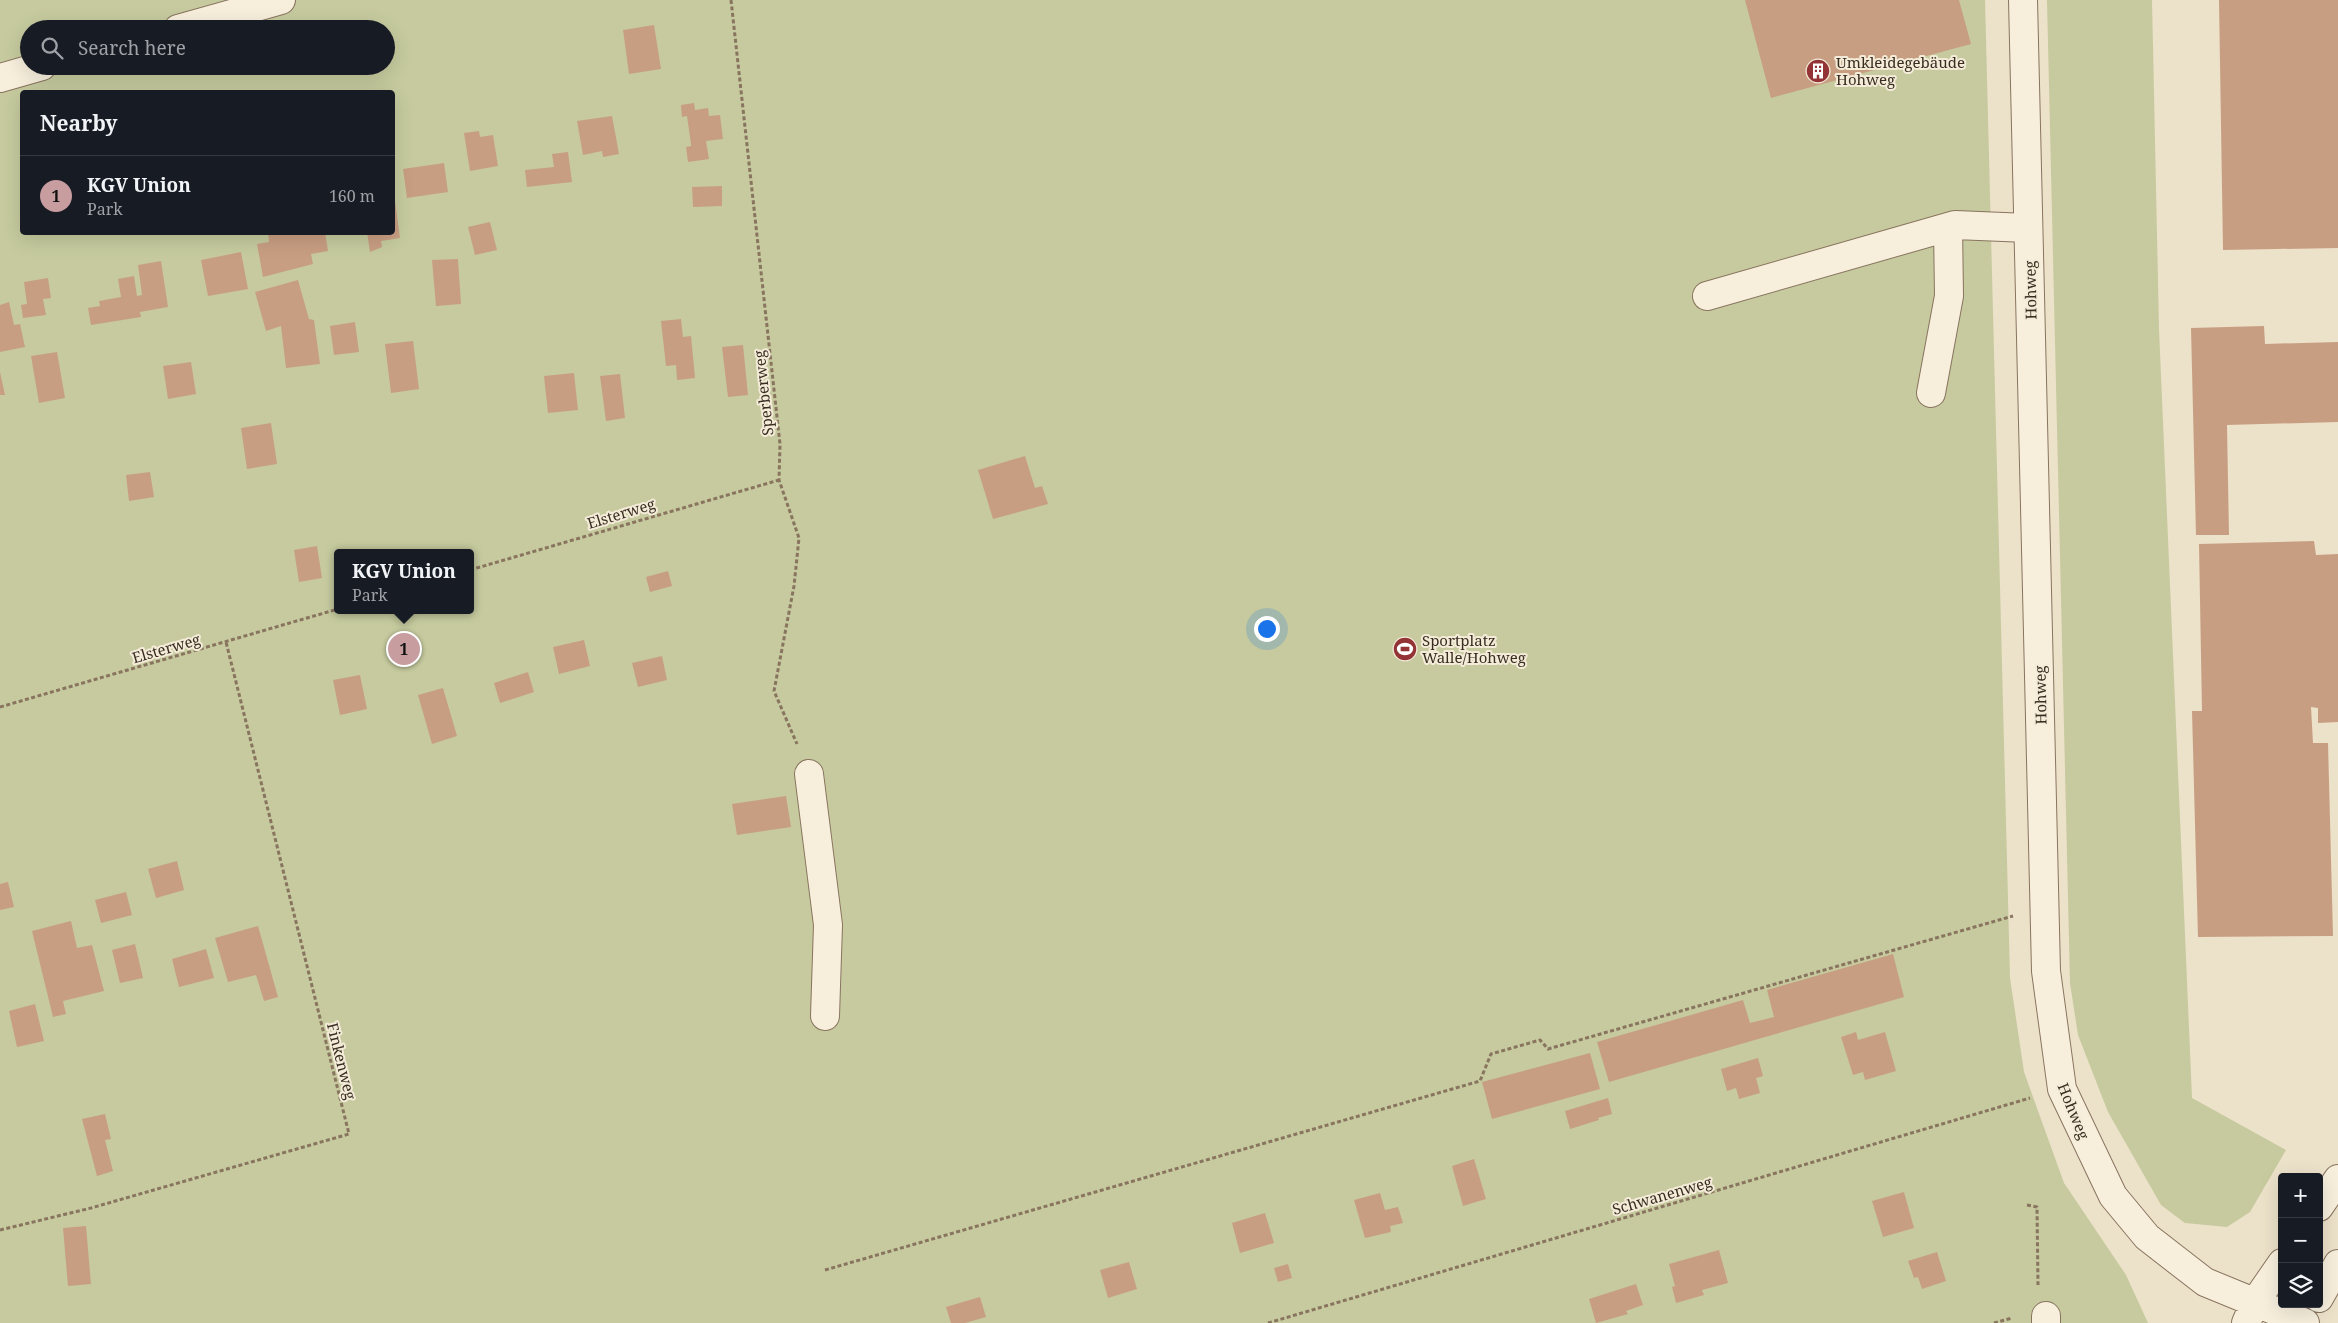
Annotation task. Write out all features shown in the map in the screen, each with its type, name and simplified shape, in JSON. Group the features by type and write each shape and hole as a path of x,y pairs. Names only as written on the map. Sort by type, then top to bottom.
{"street":[{"path":"210,20 281,0"},
{"name":"Hohweg","path":"2022,0 2046,971 2062,1089 2113,1196 2147,1237 2205,1282 2251,1313 2305,1323"},
{"path":"0,78 20,72"},
{"path":"1707,296 1955,225 2028,228"},
{"path":"1931,393 1948,296 1948,227"},
{"path":"810,774 828,925 825,1016"},
{"path":"2323,1201 2338,1179"},
{"path":"2323,1291 2338,1264"},
{"path":"2251,1313 2278,1269"},
{"path":"2305,1323 2314,1308"}],"path":[{"name":"Sperberweg","path":"731,0 780,444 779,480 799,538 794,586 774,691 810,774"},
{"name":"Elsterweg","path":"474,569 779,480"},
{"name":"Elsterweg","path":"0,707 334,610"},
{"name":"Finkenweg","path":"0,1230 91,1208 349,1134 226,642"},
{"path":"825,1270 1480,1081 1492,1054 1540,1040 1548,1049 1837,965 2045,908"},
{"name":"Schwanenweg","path":"1268,1323 2062,1089"},
{"path":"2027,1205 2037,1207 2038,1296 2046,1320"}],"green space":[{"name":"Sportplatz Walle/Hohweg","path":"0,0 1985,0 2010,978 2024,1072 2064,1183 2126,1275 2148,1323 0,1323"},
{"path":"2047,0 2152,0 2159,329 2192,1098 2286,1150 2250,1212 2227,1227 2185,1223 2161,1205 2108,1112 2078,1035 2070,983"}],"building":[{"name":"Umkleidegebäude Hohweg","path":"1745,0 1959,0 1971,44 1771,98"},
{"path":"2219,0 2338,0 2338,248 2223,250"},
{"path":"654,25 661,69 629,74 623,30"},
{"path":"694,103 695,110 708,108 709,116 720,115 723,139 706,141 709,159 688,162 686,147 691,146 691,144 687,116 682,117 681,105"},
{"path":"612,116 619,154 603,157 602,151 583,155 577,121"},
{"path":"479,131 480,137 493,135 498,166 470,171 464,133"},
{"path":"568,152 572,182 527,187 525,170 554,167 552,154"},
{"path":"444,163 448,192 407,198 403,169"},
{"path":"722,186 722,206 693,207 692,187"},
{"path":"395,201 400,238 381,241 382,247 370,252 367,235 395,235"},
{"path":"490,222 497,250 475,255 468,227"},
{"path":"268,235 325,235 328,251 311,254 313,264 263,277 257,244 269,242"},
{"path":"241,252 248,289 208,296 201,260"},
{"path":"458,259 461,304 436,306 432,260"},
{"path":"161,261 168,307 140,312 141,317 91,325 88,308 100,306 99,301 121,297 118,279 134,276 137,296 142,295 138,265"},
{"path":"48,278 51,298 43,299 46,315 23,318 21,305 27,304 24,282"},
{"path":"298,280 309,319 314,320 320,364 286,368 281,326 266,331 255,292"},
{"path":"9,302 14,325 20,324 25,347 0,352 0,305"},
{"path":"681,319 683,337 691,336 695,378 677,380 676,365 666,366 661,321"},
{"path":"355,322 359,352 334,355 330,326"},
{"path":"2264,326 2265,344 2338,342 2338,422 2227,425 2229,535 2196,535 2191,328"},
{"path":"413,341 419,389 391,393 385,344"},
{"path":"743,345 748,395 728,397 722,347"},
{"path":"57,352 65,398 39,403 31,356"},
{"path":"191,362 196,394 168,399 163,366"},
{"path":"0,372 5,395 0,395"},
{"path":"574,373 578,410 548,413 544,376"},
{"path":"620,374 625,418 606,421 600,376"},
{"path":"271,423 277,464 247,469 241,428"},
{"path":"1025,456 1035,488 1042,486 1048,504 993,519 978,470"},
{"path":"150,472 154,497 129,501 126,475"},
{"path":"2314,541 2316,555 2338,554 2338,722 2318,723 2318,708 2311,707 2313,743 2328,743 2333,936 2198,937 2192,711 2202,711 2199,544"},
{"path":"317,546 322,578 299,582 294,550"},
{"path":"668,571 672,586 650,592 646,577"},
{"path":"584,640 590,666 559,674 553,647"},
{"path":"662,656 667,680 638,687 632,663"},
{"path":"528,672 534,692 500,703 494,683"},
{"path":"360,675 367,709 340,715 333,680"},
{"path":"443,688 457,736 432,744 418,695"},
{"path":"786,796 791,827 737,835 732,804"},
{"path":"177,861 184,890 156,898 148,869"},
{"path":"8,882 14,907 0,910 0,884"},
{"path":"126,892 132,915 101,923 95,900"},
{"path":"71,921 77,948 92,945 104,991 63,1001 66,1014 53,1017 32,931"},
{"path":"258,926 278,997 264,1001 256,975 228,982 215,938"},
{"path":"135,944 143,978 120,983 112,950"},
{"path":"206,949 214,978 179,987 172,959"},
{"path":"1893,954 1904,997 1609,1082 1597,1042 1743,1000 1750,1023 1774,1017 1767,990"},
{"path":"35,1004 44,1041 17,1047 9,1011"},
{"path":"1856,1032 1858,1040 1885,1032 1896,1071 1865,1080 1863,1072 1853,1075 1841,1037"},
{"path":"1590,1053 1600,1089 1492,1119 1482,1082"},
{"path":"1758,1058 1763,1076 1756,1078 1760,1093 1739,1099 1736,1088 1727,1091 1721,1069"},
{"path":"1608,1098 1612,1114 1570,1129 1565,1111"},
{"path":"105,1114 111,1139 105,1140 113,1171 97,1176 82,1119"},
{"path":"1474,1159 1486,1199 1463,1206 1452,1166"},
{"path":"1904,1192 1914,1228 1883,1237 1872,1201"},
{"path":"1380,1193 1385,1210 1398,1207 1403,1223 1390,1226 1391,1232 1365,1238 1354,1200"},
{"path":"1265,1213 1274,1243 1240,1253 1232,1223"},
{"path":"86,1226 91,1284 68,1286 63,1228"},
{"path":"1719,1250 1728,1283 1702,1290 1704,1295 1676,1303 1672,1287 1675,1286 1669,1264"},
{"path":"1937,1252 1946,1281 1922,1289 1918,1277 1914,1278 1908,1261"},
{"path":"1129,1262 1137,1289 1108,1298 1100,1270"},
{"path":"1288,1264 1292,1278 1278,1282 1274,1268"},
{"path":"1636,1284 1643,1305 1626,1311 1628,1314 1596,1323 1589,1299"},
{"path":"980,1297 986,1317 965,1323 951,1323 946,1307"}],"place":[{"name":"Umkleidegebäude Hohweg","path":"1818,71"},
{"name":"KGV Union","path":"404,649"},
{"name":"Sportplatz Walle/Hohweg","path":"1405,649"}]}
